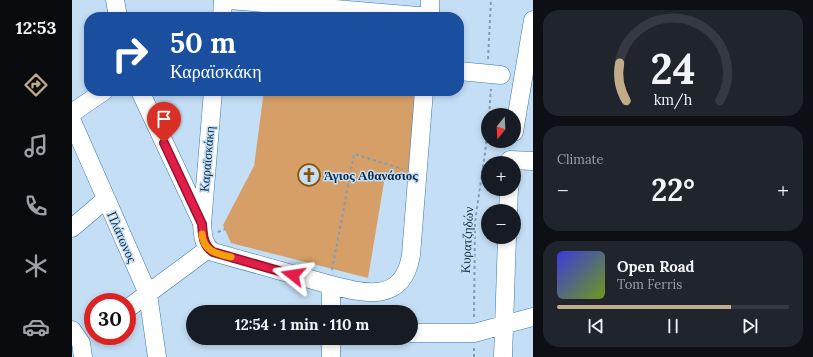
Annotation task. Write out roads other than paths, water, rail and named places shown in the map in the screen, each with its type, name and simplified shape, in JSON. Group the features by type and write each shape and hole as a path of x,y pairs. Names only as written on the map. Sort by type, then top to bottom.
{"street":[{"path":"114,0 117,12"},
{"path":"222,12 223,0"},
{"path":"228,0 371,12"},
{"path":"430,0 430,12"},
{"path":"520,108 528,73 533,20"},
{"path":"464,71 501,75"},
{"path":"72,112 96,96"},
{"path":"142,96 202,224"},
{"name":"Καραϊσκάκη","path":"208,249 203,239 202,224 213,96"},
{"path":"136,303 208,249 213,252 331,277 350,290 380,292 390,289 404,277 409,268 424,96"},
{"name":"Πλάτωνος","path":"72,121 148,294 157,357"},
{"path":"521,161 533,161"},
{"path":"180,179 205,184"},
{"path":"72,228 106,199"},
{"path":"503,357 507,244"},
{"path":"331,277 331,305"},
{"path":"418,333 474,333 533,317"},
{"path":"331,345 331,357"}],"place":[{"name":"Άγιος Αθανάσιος","path":"309,175"}]}
